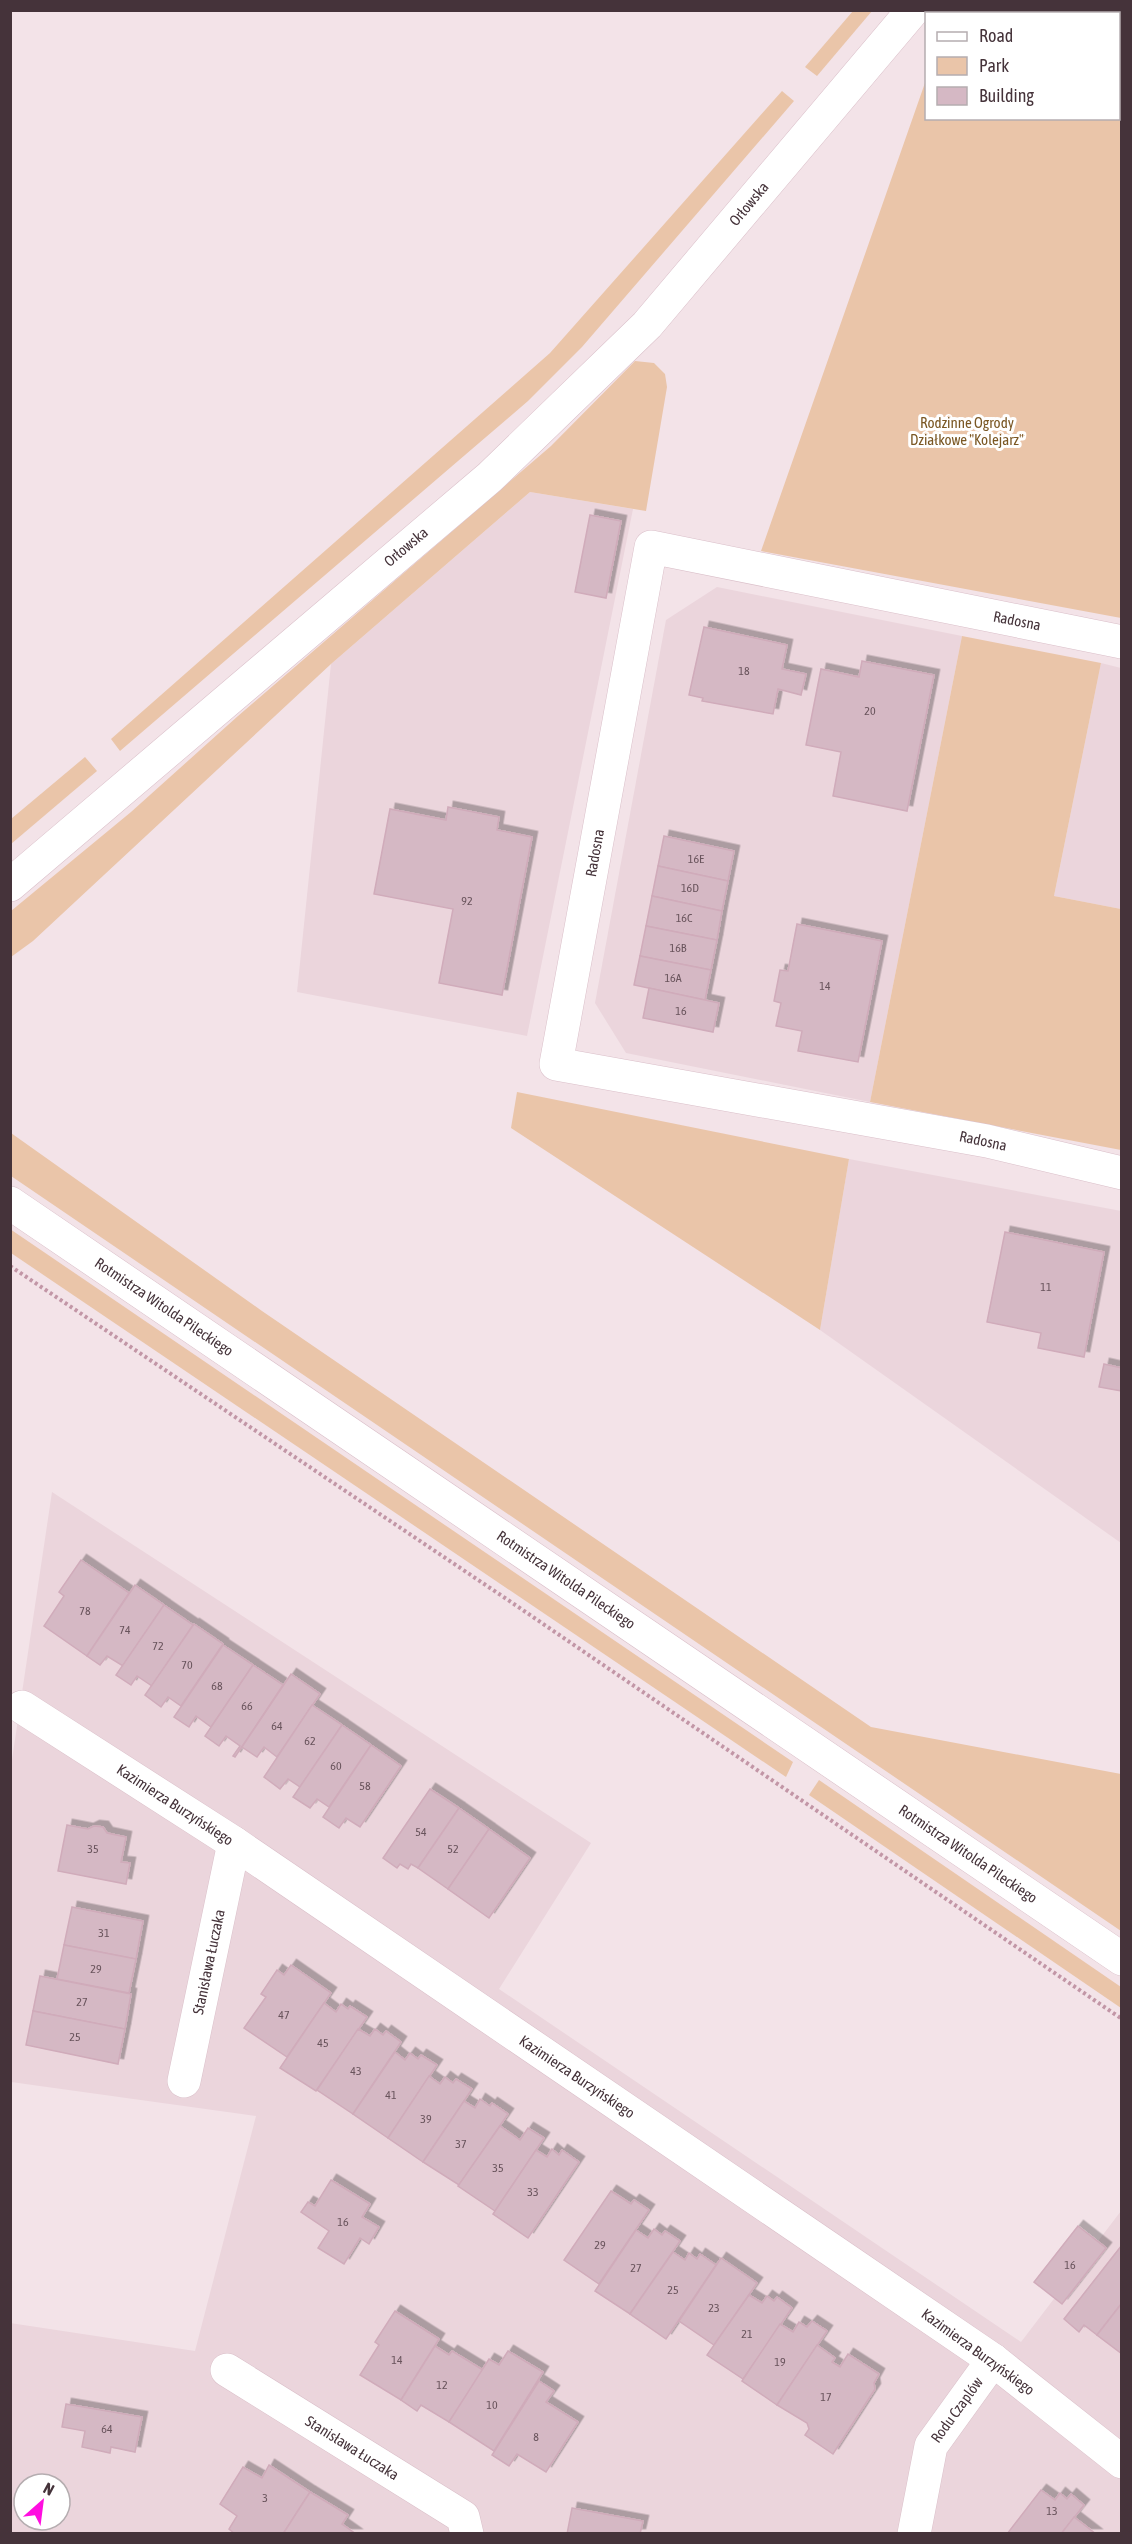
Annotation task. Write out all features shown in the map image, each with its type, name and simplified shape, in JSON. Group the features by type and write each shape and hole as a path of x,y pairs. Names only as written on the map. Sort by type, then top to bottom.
{"street":[{"name":"Orłowska","path":"10,885 490,477 647,325 913,10"},
{"name":"Radosna","path":"1122,642 651,547 556,1064 987,1141 1122,1173"},
{"name":"Rotmistrza Witolda Pileckiego","path":"10,1203 1122,1959"},
{"name":"Kazimierza Burzyńskiego","path":"22,1707 234,1843 993,2360 1122,2462"},
{"name":"Stanisława Łuczaka","path":"184,2081 234,1843"},
{"name":"Rodu Czaplów","path":"914,2534 931,2446 993,2360"},
{"name":"Stanisława Łuczaka","path":"227,2370 463,2517 467,2534"}],"path":[{"path":"10,1266 511,1602 1122,2019"}],"shaded area":[{"path":"530,492 633,509 527,1036 297,992 331,664"},
{"path":"717,587 962,636 870,1102 626,1053 595,1003 666,620"},
{"path":"1101,663 1121,668 1121,909 1054,896"},
{"path":"849,1159 1121,1211 1121,1543 820,1330"},
{"path":"52,1492 591,1843 499,1989 1021,2342 1121,2211 1121,2533 11,2533 10,2323 195,2351 256,2116 11,2082 10,1773"}],"green space":[{"path":"853,11 872,11 817,76 805,67"},
{"name":"Rodzinne Ogrody Działkowe \"Kolejarz\"","path":"1121,11 1121,618 761,551 925,83 925,120 1120,120 1120,12 939,12"},
{"path":"782,91 794,101 582,347 528,401 120,751 111,739 550,353"},
{"path":"635,361 654,363 665,374 667,387 646,511 530,492 331,664 33,941 11,957 11,911 131,812 238,716 551,446"},
{"path":"962,636 1101,663 1054,896 1121,909 1121,1150 870,1102"},
{"path":"85,757 97,771 11,844 11,819"},
{"path":"517,1092 849,1159 820,1330 511,1128"},
{"path":"11,1133 262,1311 871,1727 1121,1774 1121,1931 11,1176"},
{"path":"10,1229 793,1762 786,1777 11,1253"},
{"path":"819,1780 1121,1987 1121,2008 809,1795"}],"building":[{"path":"590,515 621,521 606,598 575,592"},
{"path":"704,627 787,645 782,669 806,674 801,695 778,689 773,714 702,701 703,698 689,695"},
{"path":"862,661 934,675 907,811 833,796 841,752 806,745 821,669 859,677"},
{"path":"448,807 499,817 497,830 532,837 502,995 439,983 453,909 374,894 390,809 446,820"},
{"path":"664,836 734,851 728,881 658,866"},
{"path":"658,866 728,881 722,911 652,896"},
{"path":"652,896 722,911 717,940 646,926"},
{"path":"797,924 882,941 858,1062 798,1051 802,1031 776,1026 781,1003 774,1001 780,970 788,971"},
{"path":"646,926 717,940 711,970 640,956"},
{"path":"640,956 711,970 705,1000 634,985"},
{"path":"649,988 719,1003 713,1032 643,1018"},
{"path":"1005,1232 1104,1252 1084,1357 1038,1348 1041,1333 987,1322"},
{"path":"1104,1364 1122,1368 1122,1391 1099,1387"},
{"path":"81,1560 129,1593 87,1656 44,1626 64,1596 59,1592"},
{"path":"135,1585 164,1605 123,1666 107,1656 100,1665 87,1656"},
{"path":"164,1605 193,1625 152,1686 137,1676 131,1685 116,1675"},
{"path":"194,1624 223,1644 181,1706 168,1697 161,1707 145,1695"},
{"path":"223,1645 253,1665 211,1727 196,1716 189,1727 174,1717"},
{"path":"253,1665 283,1685 235,1757 233,1756 240,1746 226,1736 219,1746 205,1736"},
{"path":"291,1674 320,1694 277,1757 264,1747 257,1757 242,1747"},
{"path":"312,1705 342,1725 300,1787 288,1779 280,1789 264,1777"},
{"path":"342,1725 371,1745 329,1807 317,1799 310,1808 293,1797"},
{"path":"371,1745 401,1766 360,1827 346,1818 339,1828 323,1817"},
{"path":"430,1789 459,1808 418,1868 411,1864 408,1869 400,1864 397,1868 383,1858"},
{"path":"459,1808 489,1829 448,1889 418,1868"},
{"path":"67,1825 88,1829 94,1826 103,1827 107,1833 126,1837 121,1862 130,1863 126,1884 58,1871"},
{"path":"489,1829 530,1858 489,1918 448,1889"},
{"path":"72,1907 143,1921 136,1959 64,1945"},
{"path":"64,1945 136,1959 129,1993 57,1979"},
{"path":"291,1965 331,1993 287,2057 244,2028 266,1997 261,1994 277,1970 284,1975"},
{"path":"40,1976 131,1994 125,2029 33,2011"},
{"path":"324,2003 336,2012 341,2004 348,2009 350,2006 367,2017 316,2091 280,2068"},
{"path":"33,2011 125,2029 118,2064 26,2045"},
{"path":"358,2029 370,2036 375,2029 383,2035 386,2031 401,2042 353,2114 317,2090"},
{"path":"395,2052 405,2060 410,2053 418,2059 421,2055 437,2065 388,2138 353,2114"},
{"path":"429,2076 440,2084 445,2077 453,2083 456,2079 472,2089 423,2162 388,2138"},
{"path":"480,2099 490,2106 492,2103 508,2114 459,2185 423,2162 464,2101 475,2108"},
{"path":"500,2126 520,2140 528,2128 544,2138 495,2211 458,2186"},
{"path":"552,2149 559,2155 562,2150 579,2162 528,2238 493,2214 536,2150 547,2157"},
{"path":"331,2180 370,2204 362,2217 379,2227 369,2244 360,2238 344,2264 318,2248 329,2231 301,2212 308,2202 315,2206"},
{"path":"611,2191 631,2204 634,2200 649,2210 599,2284 564,2260"},
{"path":"1078,2226 1106,2248 1062,2304 1034,2282"},
{"path":"654,2229 662,2235 665,2231 680,2241 630,2314 595,2291 636,2230 648,2238"},
{"path":"1122,2245 1122,2303 1097,2335 1084,2325 1079,2332 1064,2319"},
{"path":"673,2252 685,2260 689,2253 697,2259 700,2254 716,2265 666,2339 630,2314"},
{"path":"721,2258 757,2283 714,2345 679,2321"},
{"path":"749,2295 762,2303 767,2296 774,2301 777,2297 792,2308 743,2379 707,2355"},
{"path":"1122,2303 1122,2354 1097,2335"},
{"path":"395,2311 439,2339 401,2400 360,2375 379,2345 375,2342"},
{"path":"812,2321 827,2331 777,2405 742,2381 780,2324 793,2332 799,2322 807,2327"},
{"path":"817,2345 835,2358 832,2362 840,2367 848,2354 879,2374 874,2383 875,2389 833,2454 805,2435 809,2429 807,2423 777,2405"},
{"path":"435,2346 449,2355 452,2351 483,2370 449,2422 421,2405 417,2411 401,2400"},
{"path":"508,2351 543,2372 494,2451 449,2422 489,2359 499,2365"},
{"path":"539,2381 554,2391 546,2402 578,2422 546,2472 517,2454 509,2466 492,2455"},
{"path":"66,2404 142,2417 135,2452 111,2447 110,2453 82,2447 85,2431 62,2427"},
{"path":"269,2465 310,2492 283,2534 235,2534 229,2529 237,2516 220,2504 243,2467 262,2478"},
{"path":"1041,2490 1055,2500 1060,2493 1067,2499 1071,2494 1084,2505 1061,2534 1007,2534"},
{"path":"310,2492 348,2515 342,2524 356,2534 283,2534"},
{"path":"572,2508 643,2521 640,2534 567,2534"},
{"path":"1074,2517 1096,2534 1061,2534"}]}
